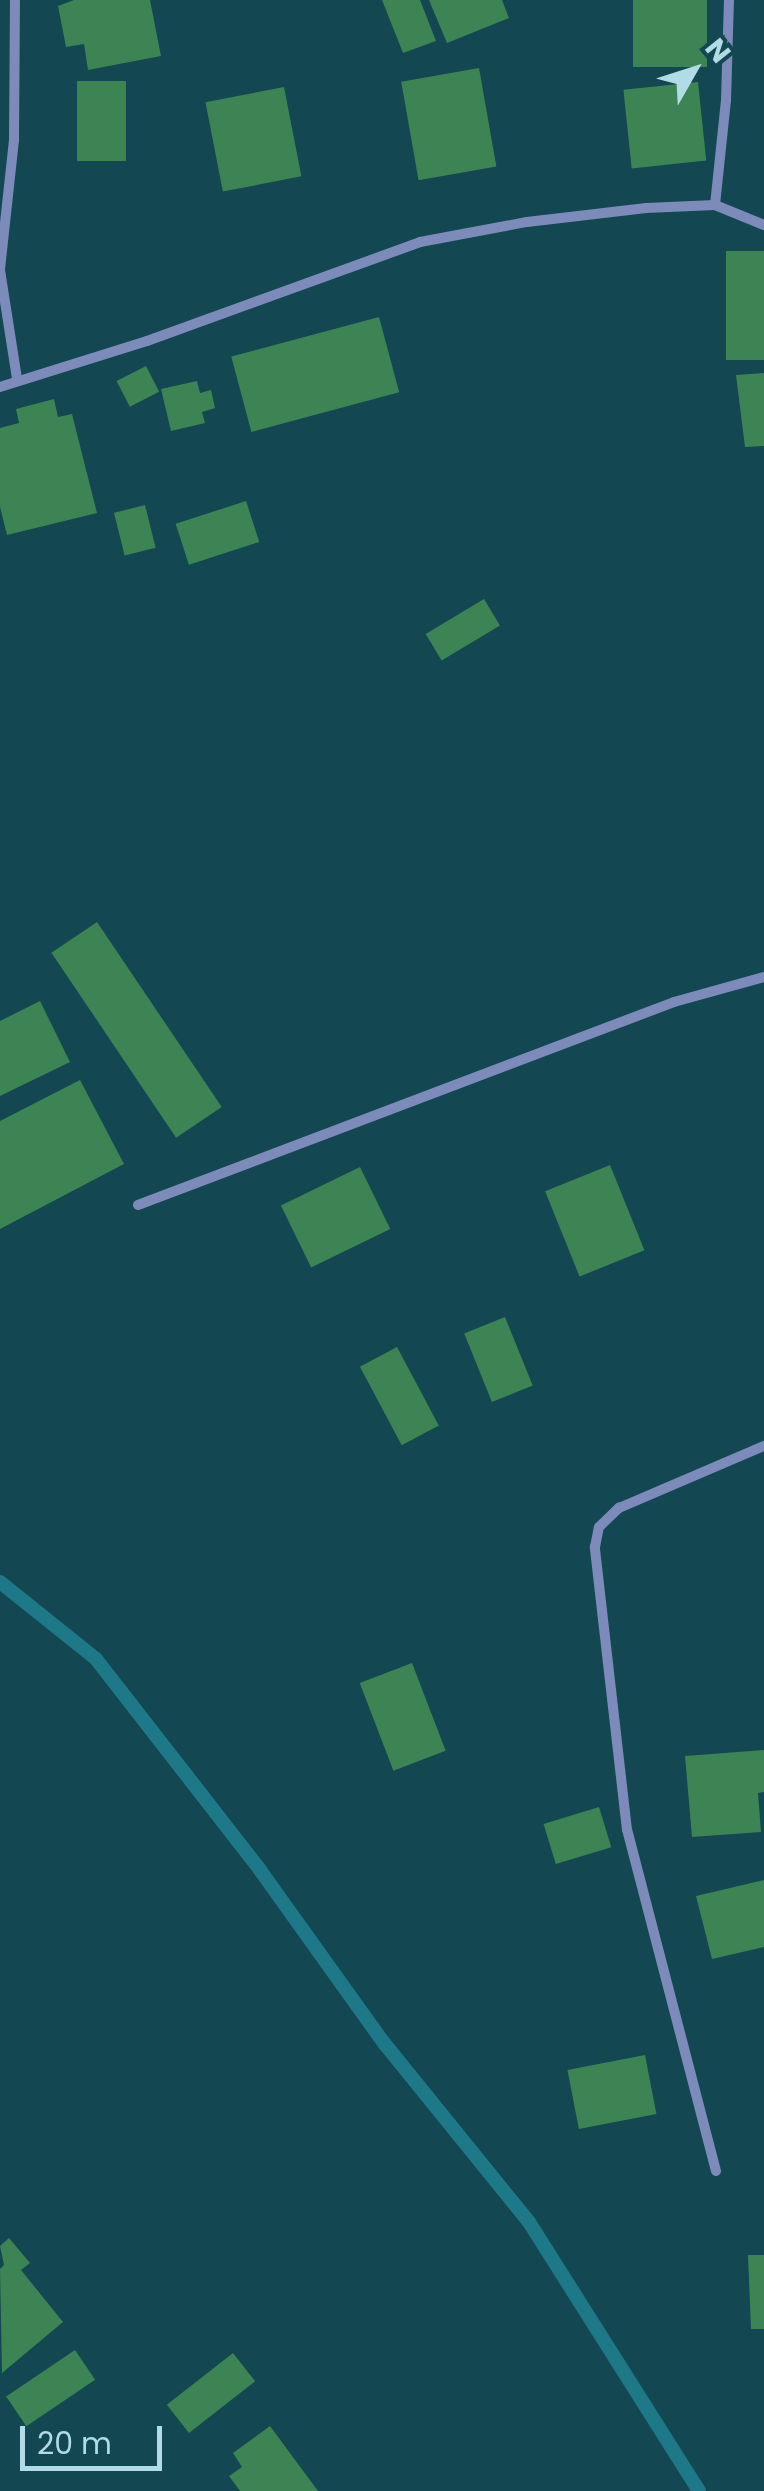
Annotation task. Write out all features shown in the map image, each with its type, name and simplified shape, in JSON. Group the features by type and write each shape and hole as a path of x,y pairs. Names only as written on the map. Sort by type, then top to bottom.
{"street":[{"path":"15,0 14,140 0,269 16,378"},
{"path":"714,205 726,100 729,0"},
{"path":"0,387 16,378 147,341 420,242 547,220 714,205 764,225"},
{"path":"138,1204 656,1009 764,977"},
{"path":"716,2171 626,1830 594,1547 599,1527 620,1508 764,1446"}],"building":[{"path":"74,0 150,0 161,56 88,70 84,44 66,47 58,6"},
{"path":"382,0 420,0 436,41 403,53"},
{"path":"429,0 502,0 509,18 447,43"},
{"path":"633,0 707,0 707,67 633,67"},
{"path":"479,68 496,166 419,180 401,82"},
{"path":"77,81 126,81 126,161 77,161"},
{"path":"698,82 706,161 632,168 623,90"},
{"path":"284,87 301,176 223,192 205,102"},
{"path":"726,251 764,251 764,360 726,360"},
{"path":"379,317 399,392 251,432 231,357"},
{"path":"146,366 159,392 130,407 117,381"},
{"path":"764,373 764,446 745,447 736,375"},
{"path":"197,381 200,393 211,390 215,408 202,412 205,423 171,431 161,389"},
{"path":"54,399 58,417 72,414 97,513 7,535 0,507 0,428 19,423 16,409"},
{"path":"246,501 259,542 189,565 176,524"},
{"path":"145,505 156,548 125,555 114,513"},
{"path":"484,599 500,626 442,661 426,634"},
{"path":"97,922 222,1107 176,1138 51,953"},
{"path":"40,1001 70,1062 0,1096 0,1021"},
{"path":"80,1080 124,1164 0,1229 0,1121"},
{"path":"610,1165 644,1250 580,1277 545,1191"},
{"path":"360,1167 390,1229 311,1268 281,1206"},
{"path":"505,1317 533,1386 492,1402 464,1333"},
{"path":"397,1347 439,1426 402,1445 360,1367"},
{"path":"412,1663 446,1751 393,1771 360,1683"},
{"path":"764,1750 764,1792 758,1793 761,1832 692,1837 685,1756"},
{"path":"599,1807 611,1847 556,1864 544,1824"},
{"path":"764,1880 764,1947 712,1959 696,1896"},
{"path":"645,2055 656,2114 579,2129 567,2070"},
{"path":"9,2238 30,2263 21,2270 63,2322 2,2373 0,2269 4,2265 0,2246"},
{"path":"748,2255 764,2255 764,2329 751,2329"},
{"path":"75,2350 95,2380 26,2426 6,2396"},
{"path":"233,2353 255,2381 189,2433 167,2405"},
{"path":"270,2426 318,2491 240,2491 229,2476 242,2467 233,2453"}],"waterway":[{"path":"0,1582 96,1659 260,1870 384,2043 529,2222 699,2491"}]}
